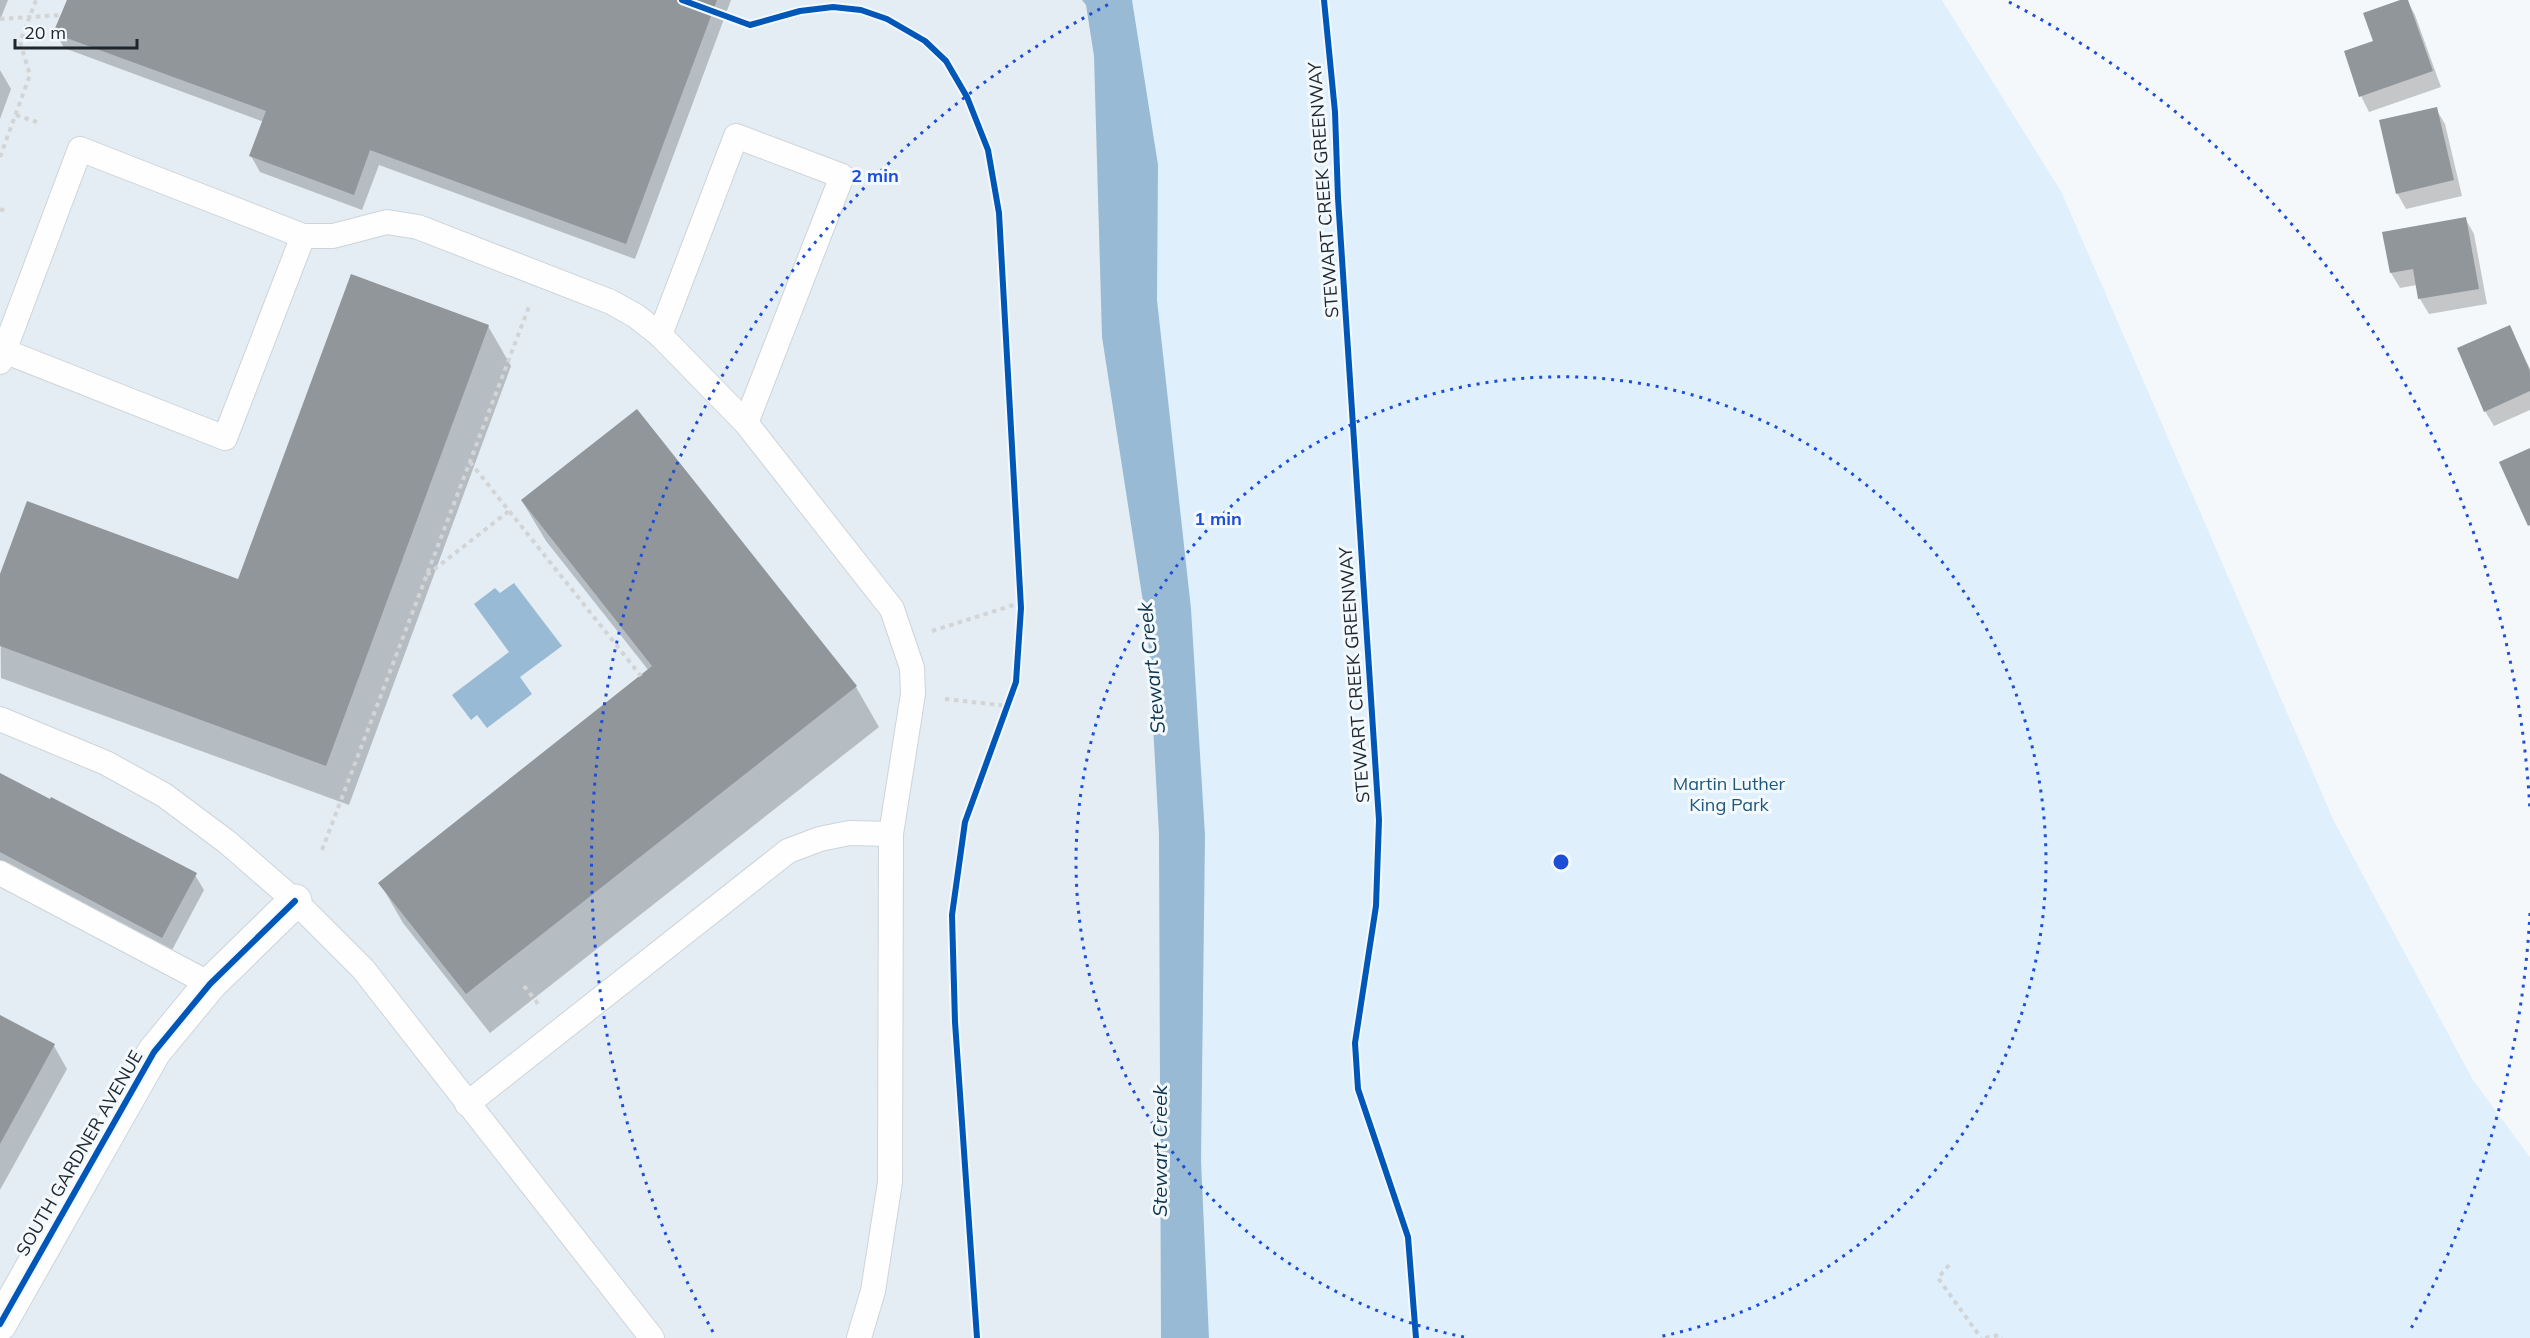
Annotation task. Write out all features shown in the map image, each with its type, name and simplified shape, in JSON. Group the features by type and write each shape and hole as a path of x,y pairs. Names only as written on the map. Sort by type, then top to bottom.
{"street":[{"name":"SOUTH GARDNER AVENUE","path":"0,1324 154,1052 210,984 295,901"}],"lane":[{"path":"660,335 736,136 842,176 746,423"},
{"path":"303,236 225,438 2,356 80,149 303,236 333,236 387,222 418,227 611,302 636,316 660,335 746,423 892,609 912,668 913,694 891,834 890,1182 873,1291 859,1338"},
{"path":"0,719 106,763 164,795 227,842 295,901 363,969 652,1338"},
{"path":"467,1104 788,851 820,839 849,833 891,834"},
{"path":"0,873 210,984"}],"path":[{"path":"0,157 30,75 20,42 36,0"},
{"path":"0,19 61,15"},
{"path":"16,115 37,122"},
{"path":"322,850 521,327"},
{"path":"470,461 641,676"},
{"path":"426,576 509,511"},
{"path":"932,631 1020,605 1020,591"},
{"path":"939,698 1007,706"},
{"path":"1003,716 1010,698"},
{"path":"1949,1265 1938,1278 1983,1338 1999,1335 2002,1338"}],"shaded area":[{"path":"0,0 1095,0 1184,791 1184,1338 0,1338"}],"green space":[{"name":"Martin Luther King Park","path":"1095,0 1942,0 2062,193 2334,821 2473,1080 2530,1157 2530,1338 1184,1338 1184,791"}],"water":[{"name":"Stewart Creek","path":"1082,0 1132,0 1158,165 1157,300 1191,609 1205,835 1201,1161 1209,1338 1161,1338 1159,834 1148,634 1102,337 1094,56 1086,5"},
{"path":"514,583 562,646 520,677 532,694 487,728 477,715 471,720 452,695 509,652 474,604 495,588 500,593"}],"building":[{"path":"67,0 717,0 626,244 370,150 354,195 249,156 266,111 53,33"},
{"path":"2400,0 2408,0 2433,71 2359,97 2344,51 2373,41 2363,13"},
{"path":"2437,107 2454,180 2396,194 2379,120"},
{"path":"2466,217 2479,289 2418,299 2413,269 2390,273 2382,232"},
{"path":"351,274 489,325 326,766 0,646 0,574 27,501 238,579"},
{"path":"2510,325 2530,371 2530,391 2484,412 2457,348"},
{"path":"637,409 857,686 466,994 378,883 652,666 521,500"},
{"path":"2530,448 2530,525 2528,526 2499,462"},
{"path":"0,773 197,873 162,938 0,852"},
{"path":"0,1015 55,1044 0,1144"}],"cycle path":[{"path":"682,0 750,25 800,11 833,7 861,10 887,19 925,41 946,61 967,97 988,150 999,213 1021,608 1016,682 965,822 952,915 955,1022 977,1338"},
{"name":"STEWART CREEK GREENWAY","path":"1324,0 1335,112 1338,198 1379,820 1376,906 1355,1043 1358,1089 1408,1237 1416,1338"},
{"path":"0,1324 154,1052 210,984 295,901"}]}
